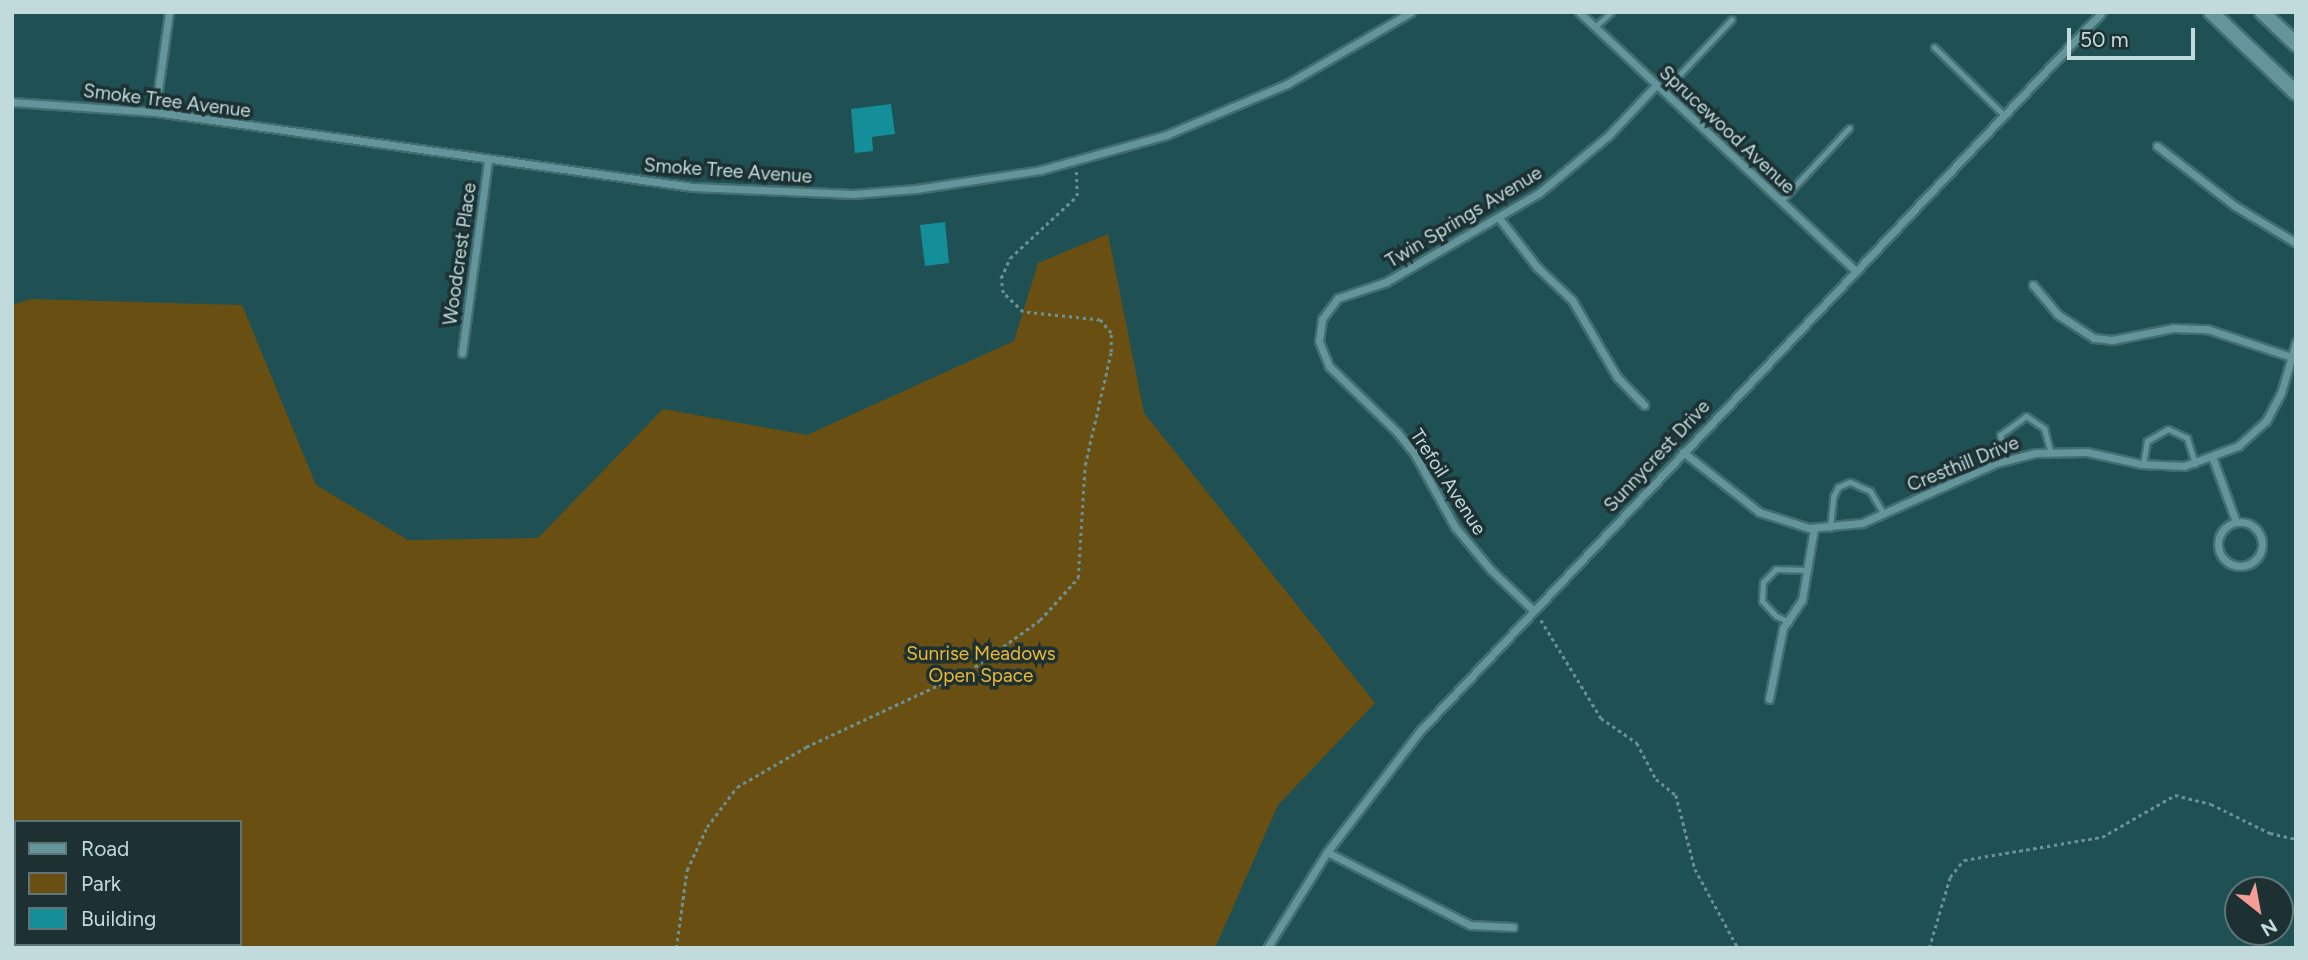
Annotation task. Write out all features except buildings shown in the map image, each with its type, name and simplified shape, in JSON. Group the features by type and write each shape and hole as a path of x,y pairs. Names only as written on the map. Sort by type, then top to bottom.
{"main road":[{"path":"2211,12 2296,93"},
{"path":"2262,12 2296,44"}],"street":[{"path":"155,112 169,12"},
{"name":"Smoke Tree Avenue","path":"12,102 155,112 693,187 797,194 916,189 1073,162 1227,111 1345,53 1411,12"},
{"name":"Sprucewood Avenue","path":"1579,12 1854,269"},
{"name":"Sunnycrest Drive","path":"1267,948 1327,852 1419,732 1854,269 2102,12"},
{"name":"Twin Springs Avenue","path":"1320,335 1322,319 1338,298 1385,282 1499,218 1577,164 1656,85"},
{"path":"2157,146 2235,206 2296,243"},
{"name":"Woodcrest Place","path":"462,353 488,160"},
{"path":"1499,218 1537,267 1572,300 1617,377 1644,405"},
{"path":"2033,285 2066,321 2094,338 2112,340 2173,328 2207,329 2294,358"},
{"name":"Trefoil Avenue","path":"1320,335 1329,366 1415,453 1455,527 1491,570 1534,610"},
{"name":"Cresthill Drive","path":"1682,452 1759,512 1787,525 1814,528 1830,528 1883,513 2006,461 2050,451 2088,452 2143,464 2194,464 2213,459 2238,446 2266,421 2294,358 2296,342"},
{"path":"2213,459 2236,522"},
{"path":"2236,522 2250,524 2262,541 2259,556 2247,565 2232,564 2219,549 2224,529 2236,522"},
{"path":"1769,699 1783,628 1790,622 1802,600 1814,528"},
{"path":"1327,852 1470,925 1513,927"}],"lane":[{"path":"1595,27 1611,12"},
{"path":"1663,92 1732,19"},
{"path":"1934,47 2003,114"},
{"path":"1781,201 1849,128"},
{"path":"2006,461 2000,435 2026,416 2044,428 2050,451"},
{"path":"2143,464 2147,441 2168,429 2187,438 2194,464"},
{"path":"1830,528 1833,497 1838,487 1850,482 1870,491 1883,513"},
{"path":"1790,622 1776,617 1762,601 1763,582 1776,569 1807,570"}],"path":[{"path":"676,948 687,870 707,827 737,787 806,747 969,671 1040,620 1078,578 1085,465 1111,352 1111,332 1100,320 1023,312 1003,293 1001,278 1010,258 1077,196 1073,162"},
{"path":"1534,610 1601,718 1637,743 1656,779 1676,795 1695,869 1738,948"},
{"path":"1929,948 1950,877 1964,860 2102,836 2175,796 2211,804 2270,833 2296,839"}],"green space":[{"name":"Sunrise Meadows Open Space","path":"1108,234 1144,413 1375,703 1278,805 1215,948 12,948 12,305 31,299 242,305 316,485 408,540 538,538 663,409 807,435 1014,341 1038,263"}]}
